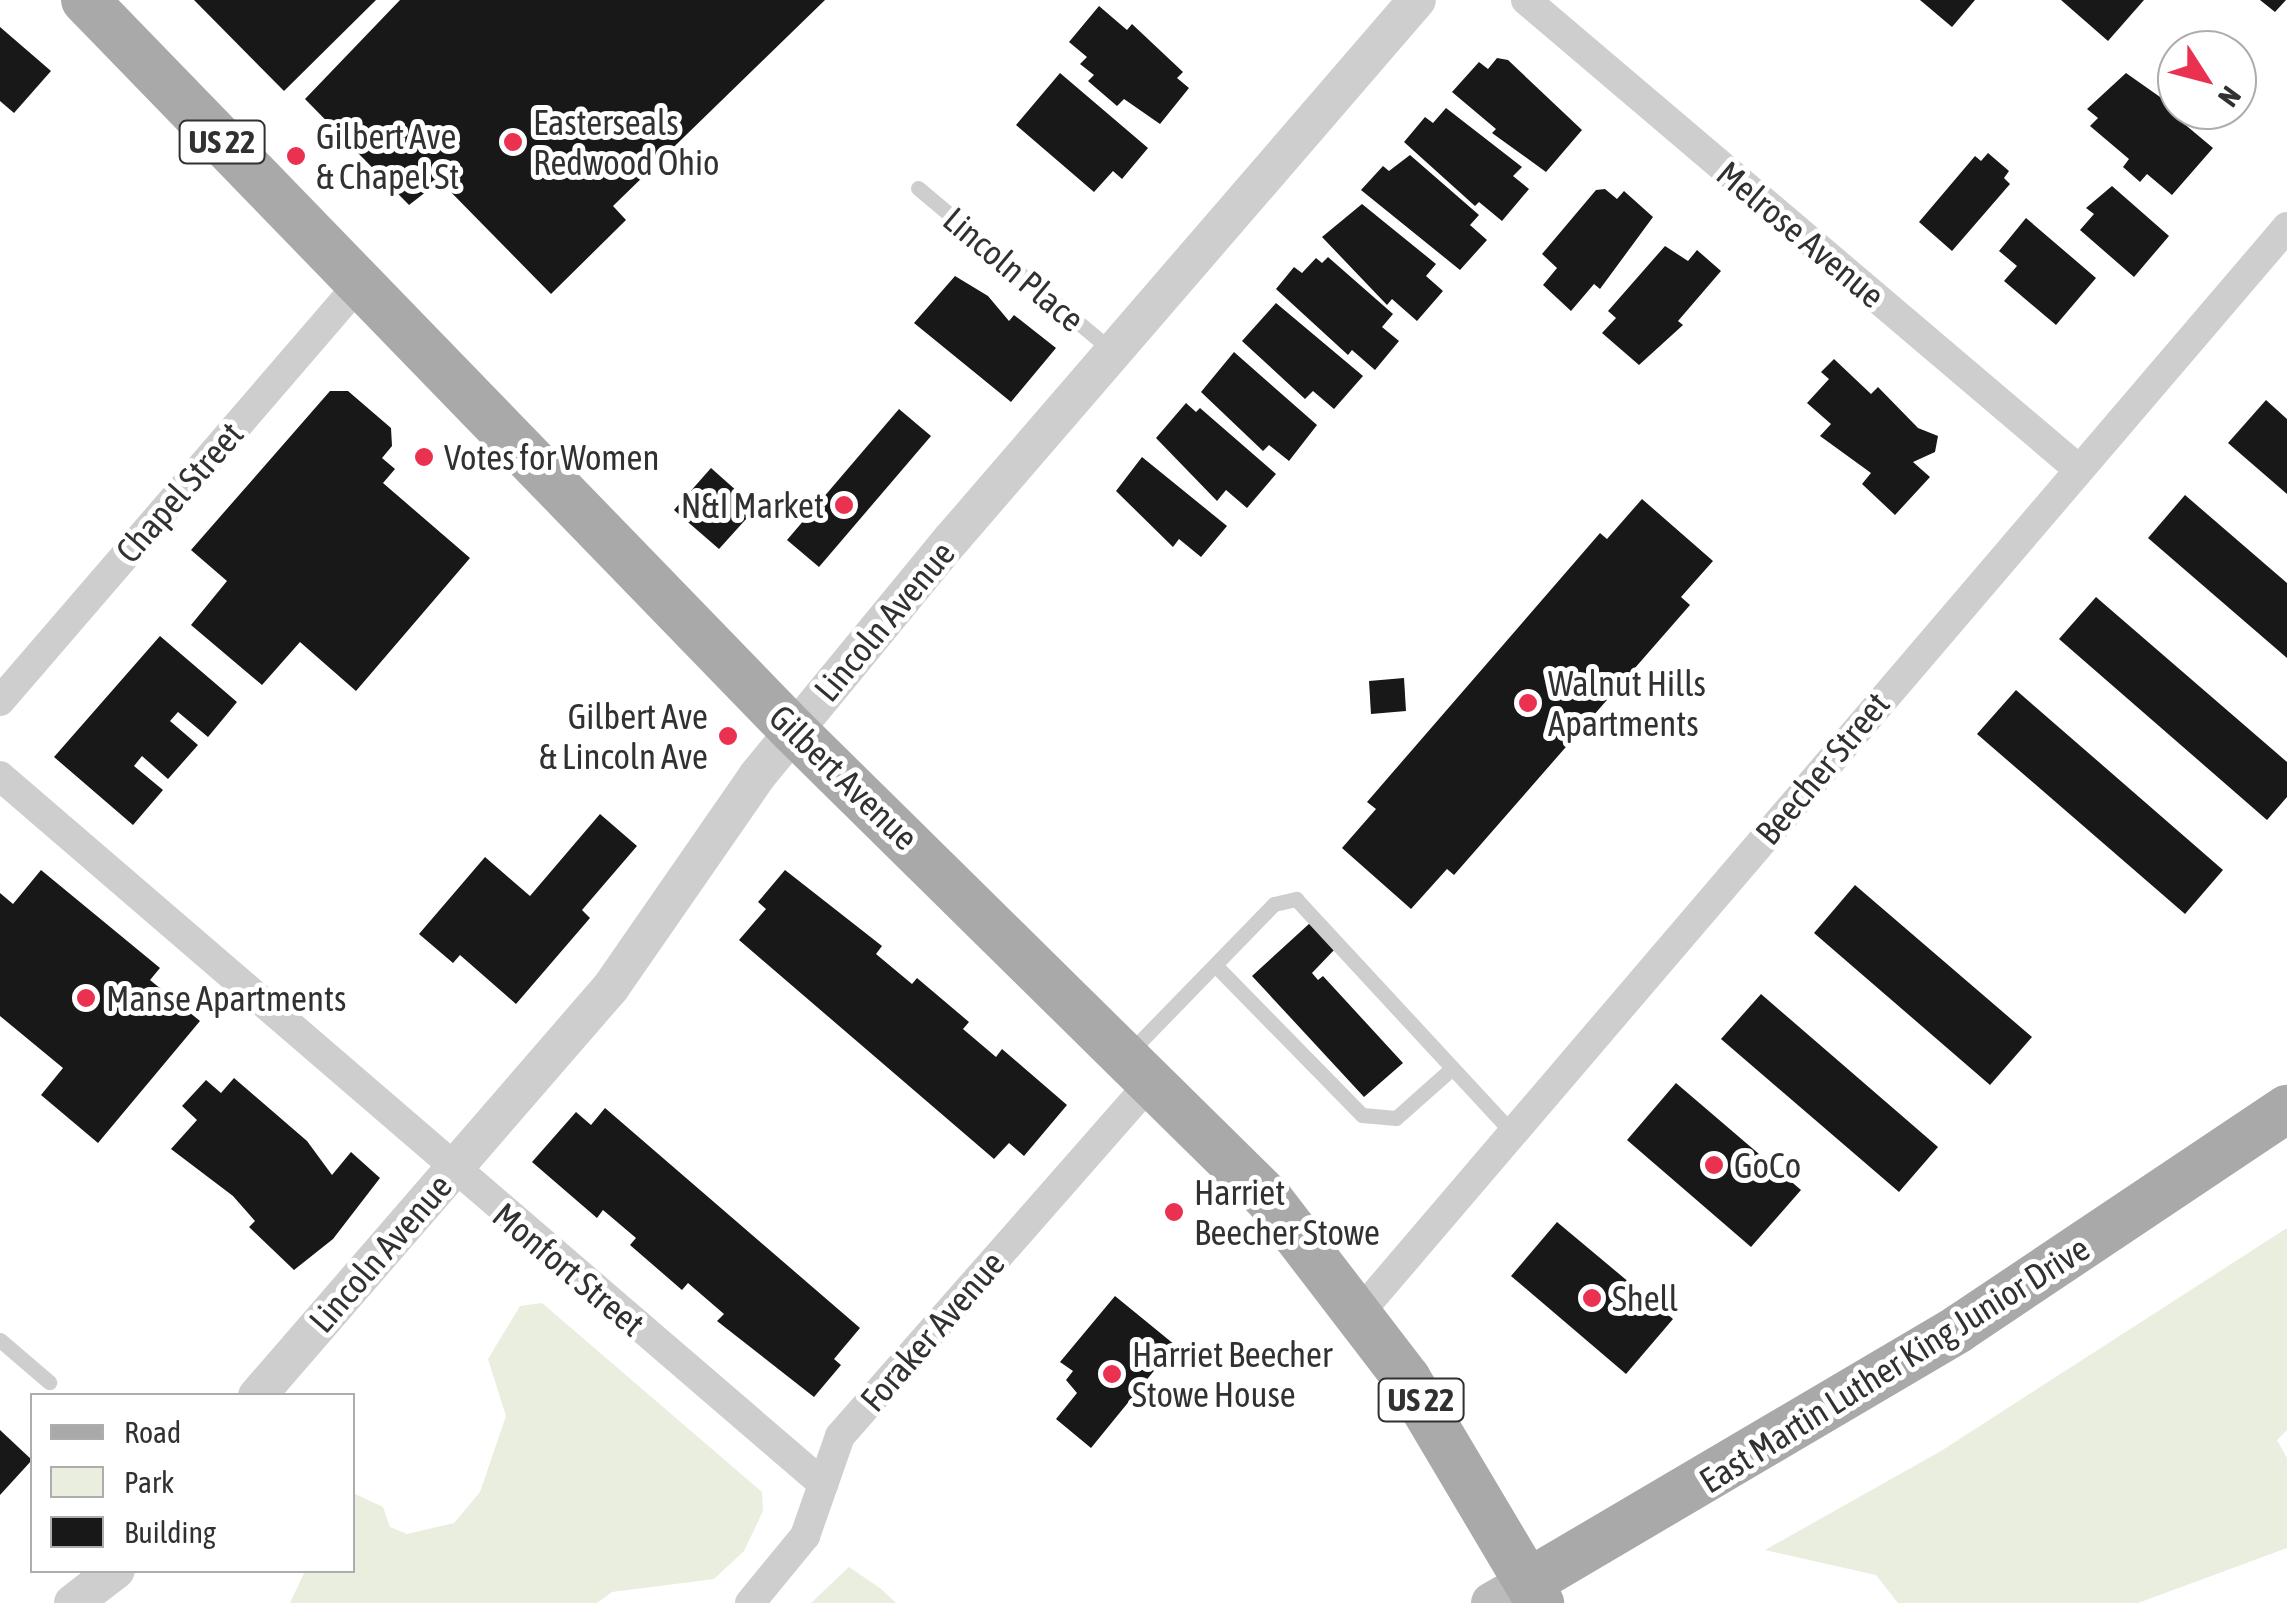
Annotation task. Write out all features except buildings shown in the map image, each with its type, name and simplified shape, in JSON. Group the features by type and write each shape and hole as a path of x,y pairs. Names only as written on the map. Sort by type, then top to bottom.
{"main road":[{"name":"Gilbert Avenue","path":"85,0 793,730 1140,1068 1269,1200 1360,1312 1440,1428 1520,1596"},
{"name":"East Martin Luther King Junior Drive","path":"1520,1596 1958,1328 2287,1109"}],"street":[{"name":"Lincoln Avenue","path":"260,1393 611,988 717,829 793,730 1111,350 1417,0"},
{"name":"Melrose Avenue","path":"1526,0 2076,468"},
{"name":"Beecher Street","path":"1360,1312 2076,468 2287,227"},
{"name":"Chapel Street","path":"0,700 358,284"},
{"name":"Monfort Street","path":"0,776 452,1169 823,1484"},
{"name":"Foraker Avenue","path":"750,1603 806,1536 840,1436 1140,1068"},
{"path":"73,1603 112,1573"},
{"path":"114,1603 130,1573"}],"lane":[{"name":"Lincoln Place","path":"918,188 1111,350"},
{"path":"1140,1068 1214,964 1274,904 1296,900 1448,1071 1513,1133"},
{"path":"1214,964 1362,1115 1396,1118 1448,1071"},
{"path":"0,1340 49,1382"}],"green space":[{"path":"2287,1228 2287,1430 2277,1440 2287,1458 2287,1548 2138,1603 1898,1603 1876,1575 1765,1550 1941,1451"},
{"path":"542,1303 762,1492 763,1511 744,1551 714,1579 612,1592 597,1603 290,1603 304,1573 355,1573 355,1494 383,1507 390,1527 407,1534 454,1523 480,1492 506,1416 488,1359 520,1306"},
{"path":"849,1567 880,1588 896,1603 811,1603"}],"place":[{"name":"Easterseals Redwood Ohio","path":"513,142"},
{"name":"Gilbert Ave & Chapel St","path":"296,156"},
{"name":"Votes for Women","path":"424,457"},
{"name":"N&I Market","path":"844,505"},
{"name":"Walnut Hills Apartments","path":"1528,703"},
{"name":"Gilbert Ave & Lincoln Ave","path":"728,736"},
{"name":"Manse Apartments","path":"86,998"},
{"name":"GoCo","path":"1714,1165"},
{"name":"Harriet Beecher Stowe","path":"1174,1212"},
{"name":"Shell","path":"1592,1298"},
{"name":"Harriet Beecher Stowe House","path":"1112,1374"}]}
